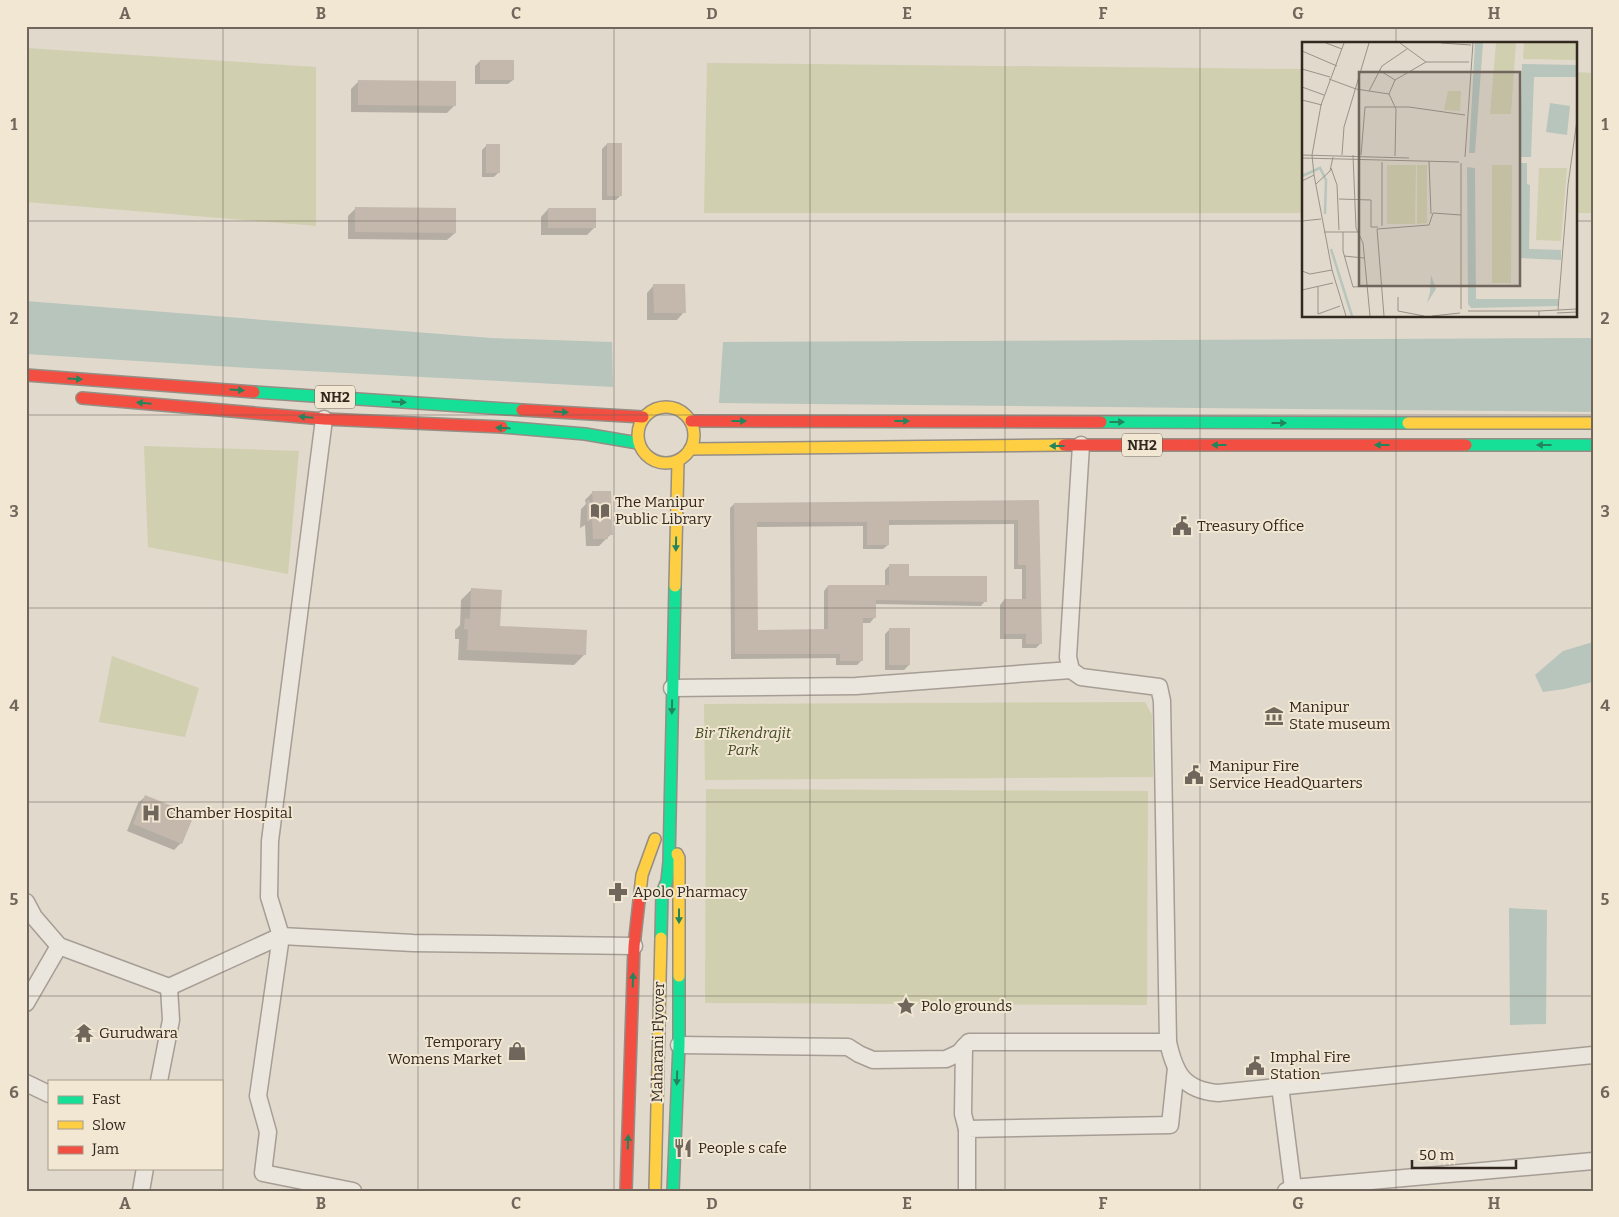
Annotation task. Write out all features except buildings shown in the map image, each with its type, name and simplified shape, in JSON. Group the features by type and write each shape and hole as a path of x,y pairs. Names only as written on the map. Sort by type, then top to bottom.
{"main road":[{"name":"NH2","path":"26,375 466,407 643,417 658,407 667,406 685,413 691,421 1593,423"},
{"name":"NH2","path":"72,397 324,419 538,429 585,434 638,443"},
{"path":"643,417 637,434 638,443 647,456 661,468 678,461 690,449 694,440 694,430 691,421"},
{"name":"NH2","path":"690,449 1593,445"},
{"name":"Maharani Flyover","path":"655,1191 662,880 669,834 672,688 671,589 678,461"},
{"path":"669,834 679,858 678,1045 673,1191"},
{"name":"Maharani Flyover","path":"634,946 642,875 655,835 662,880"},
{"path":"626,1191 634,946"}],"street":[{"path":"324,419 270,841 269,897 281,936 258,1096 268,1132 263,1173 353,1191"},
{"path":"1071,670 1068,657 1081,446"},
{"path":"672,688 856,686 1071,670 1081,677 1159,687 1162,701 1168,1042 1173,1063 1184,1081 1203,1092 1218,1092 1593,1055"},
{"path":"26,902 34,916 59,946 169,987 281,936 413,942 634,946"},
{"path":"26,1003 59,946"},
{"path":"159,1080 171,1020 169,987"},
{"path":"678,1045 848,1047 874,1060 946,1059 959,1053 969,1042 1168,1042"},
{"path":"964,1047 963,1114 968,1129 967,1191"},
{"path":"968,1129 1170,1125 1176,1068"},
{"path":"26,1083 48,1094"},
{"path":"1280,1086 1289,1189 1402,1184 1593,1160"},
{"path":"142,1191 145,1170"}],"green space":[{"path":"26,48 316,67 316,226 26,202"},
{"path":"707,63 1302,69 1302,213 704,213"},
{"path":"1576,72 1593,73 1593,213 1576,213"},
{"path":"144,446 299,451 288,574 148,547"},
{"path":"112,656 199,688 185,737 99,722"},
{"name":"Bir Tikendrajit Park","path":"1145,702 1152,715 1153,777 705,780 704,704"},
{"path":"706,789 1148,791 1147,1005 705,1003"}],"shaded area":[{"path":"26,301 491,338 612,342 613,387 26,354"},
{"path":"1593,338 1593,412 719,403 723,342"},
{"path":"1593,642 1593,682 1543,692 1535,675 1563,651"},
{"path":"1509,908 1547,910 1546,1024 1510,1025"}],"traffic: fast":[{"path":"254,392 522,410"},
{"path":"1101,422 1408,423"},
{"path":"502,427 585,434 638,443"},
{"path":"1466,445 1593,445"},
{"path":"661,938 662,893 667,881 669,862 675,586"},
{"path":"673,1191 679,1045 679,976"}],"traffic: slow":[{"path":"660,407 672,407 682,411 690,419 694,435 690,451 682,459 672,463 660,463 650,459 642,451 638,441 638,429 642,419 650,411 660,407"},
{"path":"1408,423 1593,423"},
{"path":"690,449 1064,445"},
{"path":"675,586 678,461"},
{"path":"639,901 642,875 655,839"},
{"path":"677,854 679,858 679,976"},
{"path":"655,1191 661,938"}],"traffic: jam":[{"path":"26,375 254,392"},
{"path":"82,398 324,419 502,427"},
{"path":"522,410 643,417"},
{"path":"691,421 1101,422"},
{"path":"1064,445 1466,445"},
{"path":"626,1191 634,946 639,901"}],"place":[{"name":"The Manipur Public Library","path":"600,511"},
{"name":"Treasury Office","path":"1182,526"},
{"name":"Manipur State museum","path":"1274,716"},
{"name":"Manipur Fire Service HeadQuarters","path":"1194,775"},
{"name":"Chamber Hospital","path":"151,813"},
{"name":"Apolo Pharmacy","path":"618,892"},
{"name":"Polo grounds","path":"906,1006"},
{"name":"Gurudwara","path":"84,1033"},
{"name":"Temporary Womens Market","path":"517,1051"},
{"name":"Imphal Fire Station","path":"1255,1066"},
{"name":"People s cafe","path":"683,1148"}]}
